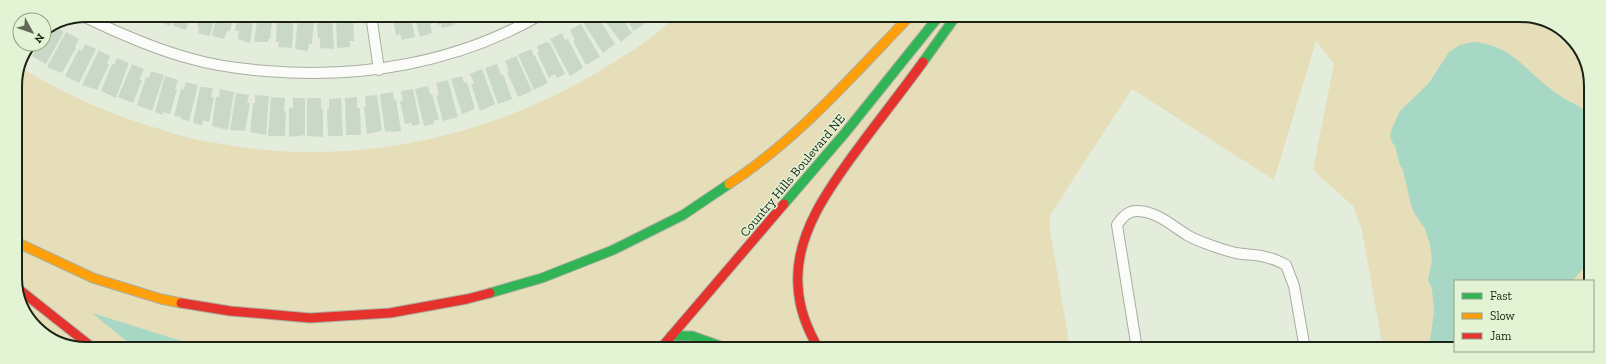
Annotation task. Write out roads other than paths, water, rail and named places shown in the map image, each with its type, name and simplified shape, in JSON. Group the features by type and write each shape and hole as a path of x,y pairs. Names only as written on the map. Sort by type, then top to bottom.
{"main road":[{"path":"22,245 93,278 161,299 230,311 310,318 390,313 467,299 542,278 613,250 683,214 751,170 807,123 904,22"},
{"name":"Country Hills Boulevard NE","path":"666,342 845,133 934,22"},
{"path":"814,342 805,326 800,311 796,286 797,267 810,225 821,201 834,181 938,43 952,22"},
{"path":"24,293 84,342"},
{"path":"31,309 52,327"},
{"path":"671,336 680,334 691,335 712,342"}],"street":[{"path":"95,22 154,48 193,60 237,68 334,74 379,70 446,55 485,41 530,22"},
{"path":"372,22 379,70"},
{"path":"1136,342 1117,225 1121,218 1128,213 1137,210 1151,212 1170,222 1188,236 1235,252 1268,257 1286,265 1294,286 1304,342"}]}
